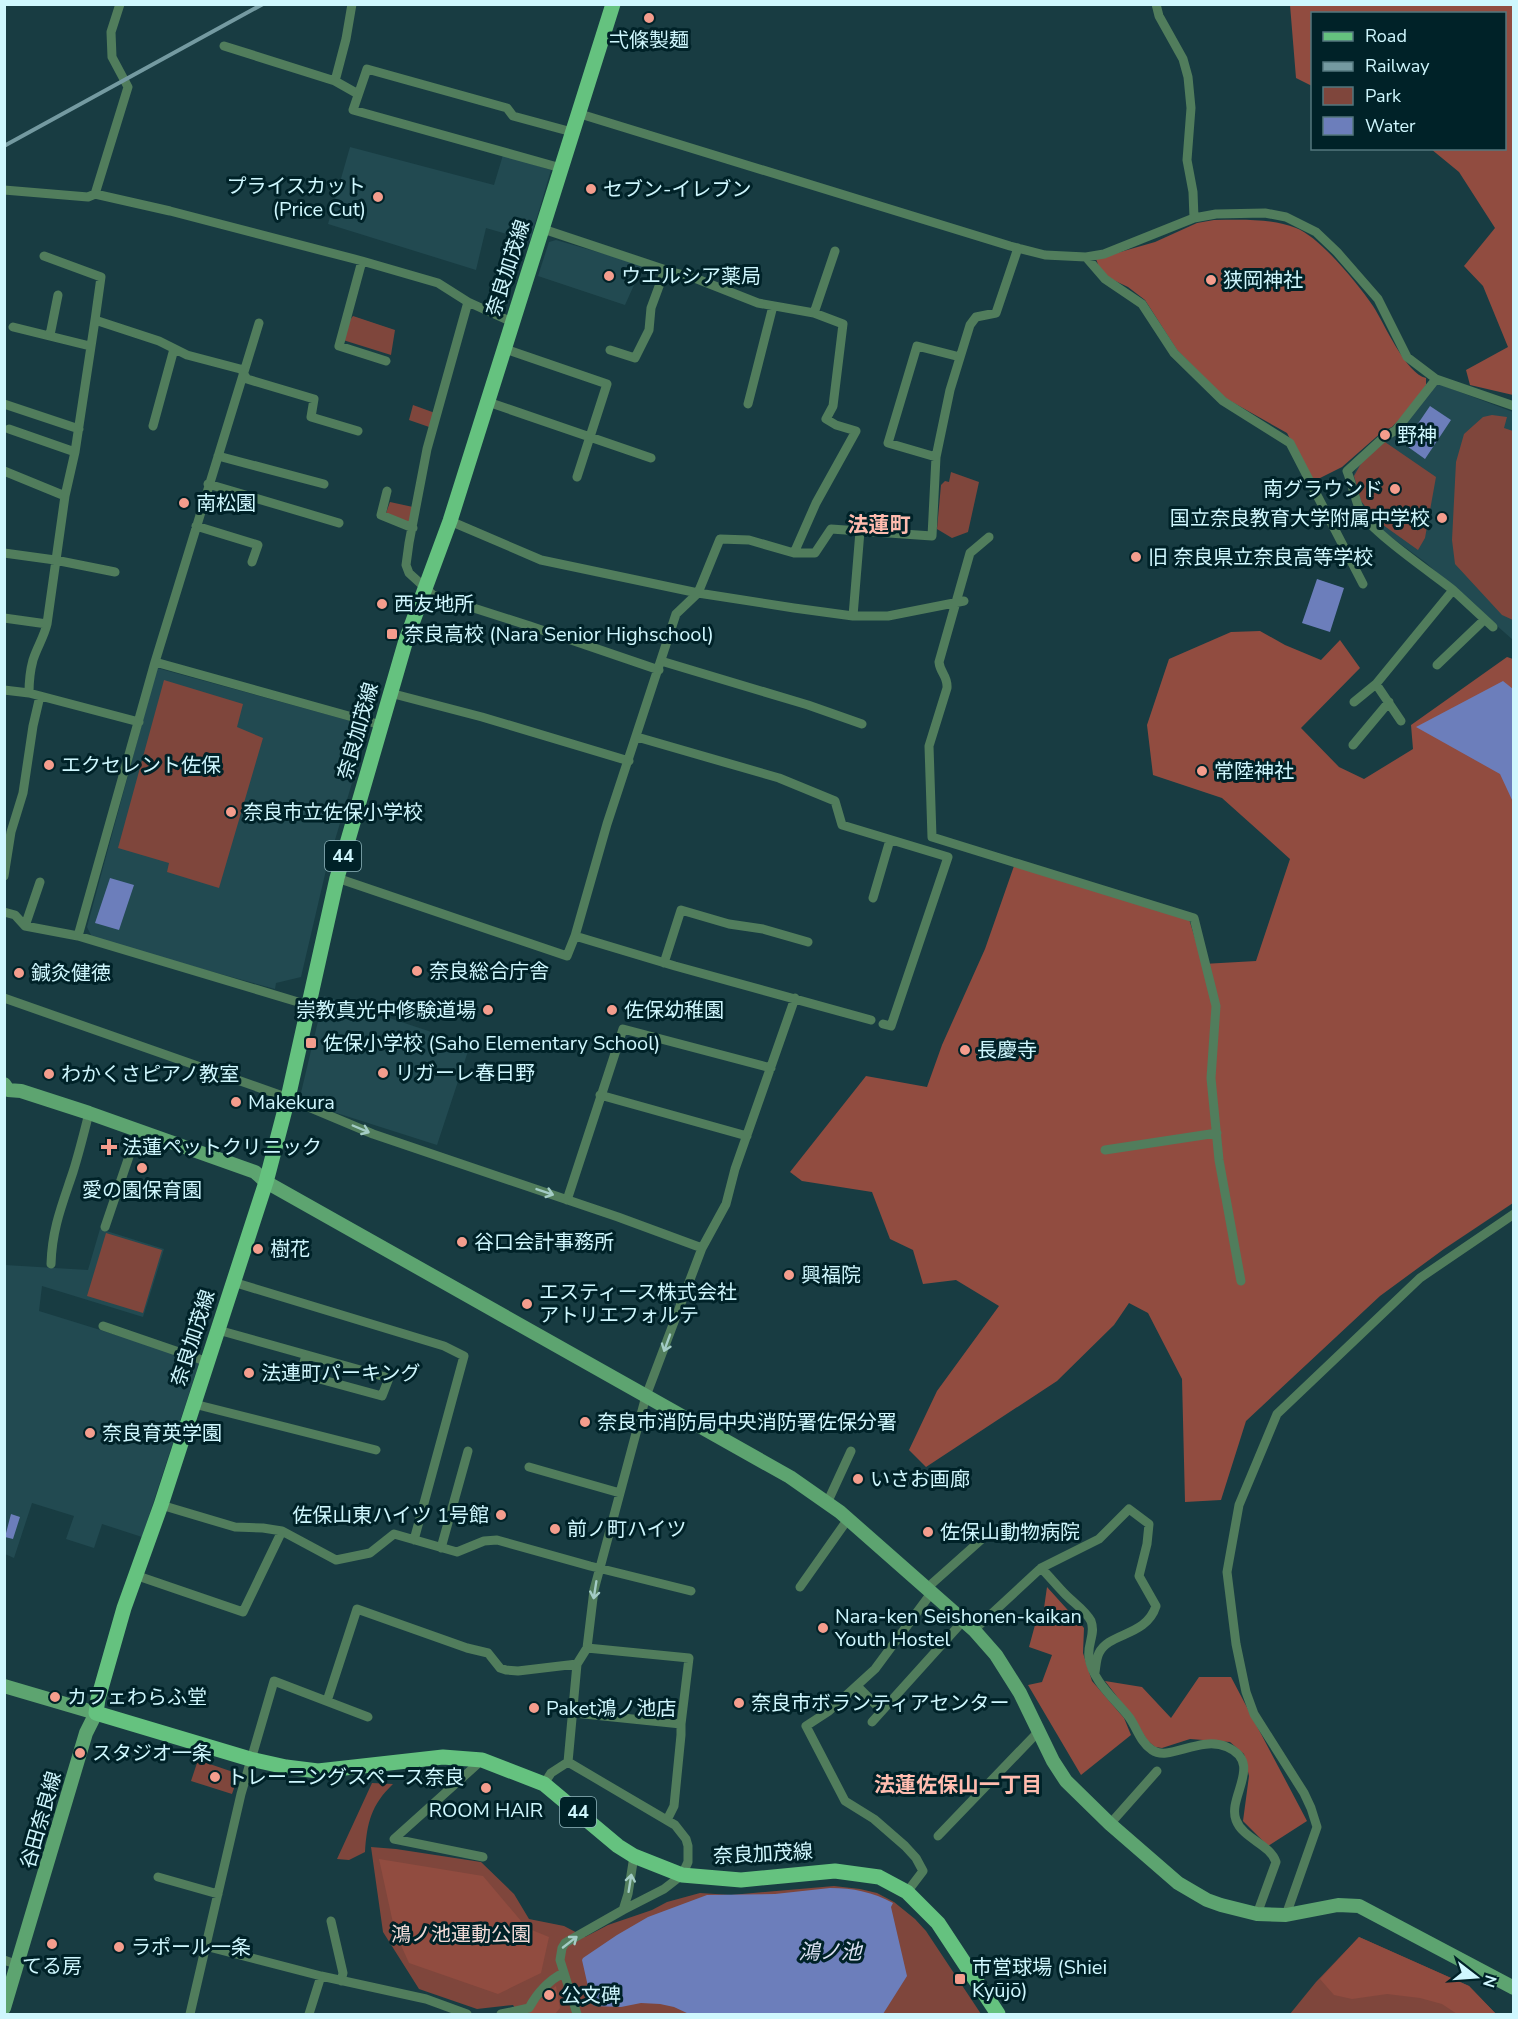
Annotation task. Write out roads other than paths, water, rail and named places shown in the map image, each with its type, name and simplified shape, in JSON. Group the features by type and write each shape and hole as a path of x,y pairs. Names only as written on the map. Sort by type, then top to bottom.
{"main road":[{"name":"奈良加茂線","path":"613,4 450,521 390,693 337,878 288,1098 266,1182 161,1505 135,1575 98,1699 96,1713 250,1759 318,1772 443,1757 482,1760 544,1784 618,1846 634,1856 682,1875 741,1880 835,1871 879,1877 907,1892 938,1923 998,2014"}],"street":[{"path":"95,194 128,87 112,57 111,32 120,4"},
{"path":"335,81 352,4"},
{"path":"1156,4 1159,16 1183,59 1188,77 1191,108 1187,160 1193,192 1194,218"},
{"path":"224,46 335,81 358,94"},
{"path":"561,168 353,110 367,69 507,108 513,116 572,132"},
{"path":"577,113 1045,255 1086,258 1104,254 1194,218 1216,214 1265,213 1286,217 1316,232 1337,252 1378,299 1407,357 1436,379 1514,406"},
{"path":"4,190 88,197 95,194 170,211 438,283 468,302 513,322"},
{"path":"543,229 692,277 758,303 814,313 843,324 833,406 826,419 836,425 856,431 816,503 794,553"},
{"path":"337,878 567,956 575,936 607,824 676,614 698,593 720,539 749,540 794,553 815,553 831,529 932,536 936,457 950,390 970,325 976,317 996,313 1018,248"},
{"path":"814,313 835,251"},
{"path":"29,693 29,679 34,659 47,624 55,560 79,429 101,277 44,256"},
{"path":"1086,258 1105,279 1142,304 1174,353 1224,401 1290,443 1363,584"},
{"path":"362,261 339,346 386,362"},
{"path":"610,350 634,358 649,330 651,308 665,270"},
{"path":"50,335 58,295"},
{"path":"468,302 427,449 406,565 409,573 433,595 660,665 798,701 862,724"},
{"path":"748,404 772,306"},
{"path":"95,320 159,341 187,355 243,371 247,379 314,399 311,417 358,431"},
{"path":"78,936 155,663 259,323"},
{"path":"13,327 90,346"},
{"path":"936,457 888,443 917,346 960,357"},
{"path":"153,426 174,349"},
{"path":"505,349 607,384 577,477"},
{"path":"1436,379 1396,430 1383,438 1347,471 1361,513 1372,525 1410,558 1453,590 1493,627"},
{"path":"488,402 590,439 651,458"},
{"path":"4,405 79,429"},
{"path":"9,429 75,452"},
{"path":"218,456 324,484"},
{"path":"4,471 65,496"},
{"path":"208,484 339,523"},
{"path":"387,491 381,515 413,528"},
{"path":"450,521 541,560 698,593 853,615 896,615 960,602"},
{"path":"196,526 258,544 252,561"},
{"path":"853,615 860,531"},
{"path":"989,537 970,552 960,602 939,662 939,668 947,679 947,688 929,746 932,837 1194,918 1216,1006 1211,1078 1219,1160 1241,1281"},
{"path":"4,553 115,572"},
{"path":"1354,702 1376,684 1453,590"},
{"path":"4,618 47,624"},
{"path":"1437,665 1484,620"},
{"path":"155,663 381,725"},
{"path":"1376,684 1401,721"},
{"path":"4,690 29,693 139,722"},
{"path":"390,693 482,717 628,761"},
{"path":"4,876 11,832 23,793 40,696"},
{"path":"1353,745 1389,702"},
{"path":"637,737 779,778 835,801 842,825 948,857"},
{"path":"873,898 890,840"},
{"path":"883,1024 891,1026 953,844"},
{"path":"25,926 40,882"},
{"path":"664,963 681,910 729,924 763,929 808,942"},
{"path":"4,912 15,915 25,926 78,936 308,1005"},
{"path":"575,936 871,1020"},
{"path":"4,998 288,1098 372,1134 702,1248"},
{"path":"568,1762 577,1664 587,1648 594,1590 646,1396 702,1248 726,1204 795,998"},
{"path":"567,1200 623,1029 771,1068"},
{"path":"6,1091 21,1091 89,1113 255,1172 266,1182 790,1477 828,1502 974,1630 996,1655 1020,1693 1053,1761 1066,1781 1156,1866 1193,1892 1221,1905 1257,1914 1286,1915 1338,1905 1359,1906 1514,1988"},
{"path":"600,1095 747,1136"},
{"path":"51,1264 52,1241 59,1209 73,1172 89,1113"},
{"path":"105,1227 138,1130"},
{"path":"1104,1150 1217,1133"},
{"path":"1286,1915 1317,1827 1304,1793 1254,1714 1246,1692 1236,1644 1227,1572 1239,1505 1277,1414 1420,1278 1514,1214"},
{"path":"234,1282 444,1346 464,1356 414,1540"},
{"path":"103,1326 208,1362"},
{"path":"218,1330 389,1378 382,1396 301,1374 306,1355"},
{"path":"194,1404 376,1450"},
{"path":"441,1548 468,1451"},
{"path":"828,1502 851,1451"},
{"path":"529,1467 620,1493"},
{"path":"161,1505 235,1527 282,1531 336,1560 370,1553 394,1533 460,1552 492,1539 691,1591"},
{"path":"974,1630 1041,1568 1099,1539 1129,1509 1149,1524 1147,1544 1139,1576 1156,1606 1152,1618 1136,1630 1106,1645 1099,1653 1095,1672"},
{"path":"800,1587 848,1519"},
{"path":"135,1575 243,1612 282,1531"},
{"path":"907,1892 923,1871 916,1858 874,1819 845,1801 806,1726 829,1712 875,1669 929,1590 992,1531"},
{"path":"1041,1568 1066,1596 1084,1610 1090,1620 1093,1635 1089,1656 1095,1672 1129,1717 1143,1742 1152,1750 1162,1754 1202,1743 1217,1743 1232,1749 1242,1760 1243,1775 1234,1813 1235,1819 1248,1836 1271,1854 1276,1862 1257,1914"},
{"path":"327,1701 357,1609 467,1648 488,1653 500,1668 506,1670 518,1671 577,1664"},
{"path":"872,1722 964,1620"},
{"path":"587,1648 689,1658 674,1806 668,1820"},
{"path":"190,2014 250,1759 274,1681 368,1717"},
{"path":"4,1686 96,1713"},
{"path":"857,1686 882,1711"},
{"name":"谷田奈良線","path":"4,2008 11,1962 86,1733 96,1713"},
{"path":"574,1713 681,1724"},
{"path":"939,1836 1039,1731"},
{"path":"482,1760 394,1839 483,1857"},
{"path":"544,1784 551,1773 568,1762"},
{"path":"568,1762 675,1825 686,1839 688,1862 682,1875 664,1889 566,1943 560,1953 563,1973 577,2014"},
{"path":"1110,1824 1157,1771"},
{"path":"623,1910 634,1856"},
{"path":"158,1877 218,1893"},
{"path":"331,1921 342,1973 341,1981"},
{"path":"205,1946 341,1981 426,1999 467,2014"},
{"path":"501,2014 529,2008 540,1991 553,1978 563,1973"},
{"path":"309,2014 321,1976"}],"water":[{"path":"1430,406 1451,420 1425,459 1404,444"},
{"path":"1317,579 1344,588 1330,632 1302,623"},
{"path":"1503,681 1513,689 1513,802 1500,774 1416,727"},
{"path":"110,878 134,885 119,930 95,923"},
{"path":"11,1514 20,1517 13,1539 5,1537"},
{"name":"鴻ノ池","path":"830,1888 863,1891 893,1903 891,1907 907,1976 883,2014 689,2014 660,2004 641,2003 621,2007 592,2004 583,1958 648,1917 707,1895 775,1894"}],"railway":[{"path":"4,146 263,4"}],"place":[{"name":"弌條製麺","path":"649,18"},
{"name":"セブン-イレブン","path":"591,189"},
{"name":"プライスカット (Price Cut)","path":"378,197"},
{"name":"ウエルシア薬局","path":"609,276"},
{"name":"狭岡神社","path":"1211,280"},
{"name":"野神","path":"1385,435"},
{"name":"南グラウンド","path":"1395,489"},
{"name":"南松園","path":"184,503"},
{"name":"国立奈良教育大学附属中学校","path":"1442,518"},
{"name":"旧 奈良県立奈良高等学校","path":"1136,557"},
{"name":"西友地所","path":"382,604"},
{"name":"奈良高校 (Nara Senior Highschool)","path":"392,634"},
{"name":"エクセレント佐保","path":"49,765"},
{"name":"常陸神社","path":"1202,771"},
{"name":"奈良市立佐保小学校","path":"231,812"},
{"name":"奈良総合庁舎","path":"417,971"},
{"name":"鍼灸健徳","path":"19,973"},
{"name":"崇教真光中修験道場","path":"488,1010"},
{"name":"佐保幼稚園","path":"612,1010"},
{"name":"佐保小学校 (Saho Elementary School)","path":"311,1043"},
{"name":"長慶寺","path":"965,1050"},
{"name":"リガーレ春日野","path":"383,1073"},
{"name":"わかくさピアノ教室","path":"49,1074"},
{"name":"Makekura","path":"236,1102"},
{"name":"法蓮ペットクリニック","path":"109,1147"},
{"name":"愛の園保育園","path":"142,1168"},
{"name":"谷口会計事務所","path":"462,1242"},
{"name":"樹花","path":"258,1249"},
{"name":"興福院","path":"789,1275"},
{"name":"エスティース株式会社 アトリエフォルテ","path":"527,1304"},
{"name":"法連町パーキング","path":"249,1373"},
{"name":"奈良市消防局中央消防署佐保分署","path":"585,1422"},
{"name":"奈良育英学園","path":"90,1433"},
{"name":"いさお画廊","path":"858,1479"},
{"name":"佐保山東ハイツ 1号館","path":"501,1515"},
{"name":"前ノ町ハイツ","path":"555,1529"},
{"name":"佐保山動物病院","path":"928,1532"},
{"name":"Nara-ken Seishonen-kaikan Youth Hostel","path":"823,1628"},
{"name":"カフェわらふ堂","path":"55,1697"},
{"name":"奈良市ボランティアセンター","path":"739,1703"},
{"name":"Paket鴻ノ池店","path":"534,1708"},
{"name":"スタジオ一条","path":"80,1753"},
{"name":"トレーニングスペース奈良","path":"215,1777"},
{"name":"ROOM HAIR","path":"486,1788"},
{"name":"てる房","path":"52,1944"},
{"name":"ラポール一条","path":"119,1947"},
{"name":"市営球場 (Shiei Kyūjō)","path":"960,1979"},
{"name":"公文碑","path":"549,1995"}],"district":[{"name":"法蓮町","path":"879,525"},
{"name":"法蓮佐保山一丁目","path":"958,1785"}],"park label":[{"name":"鴻ノ池運動公園","path":"461,1934"}]}
